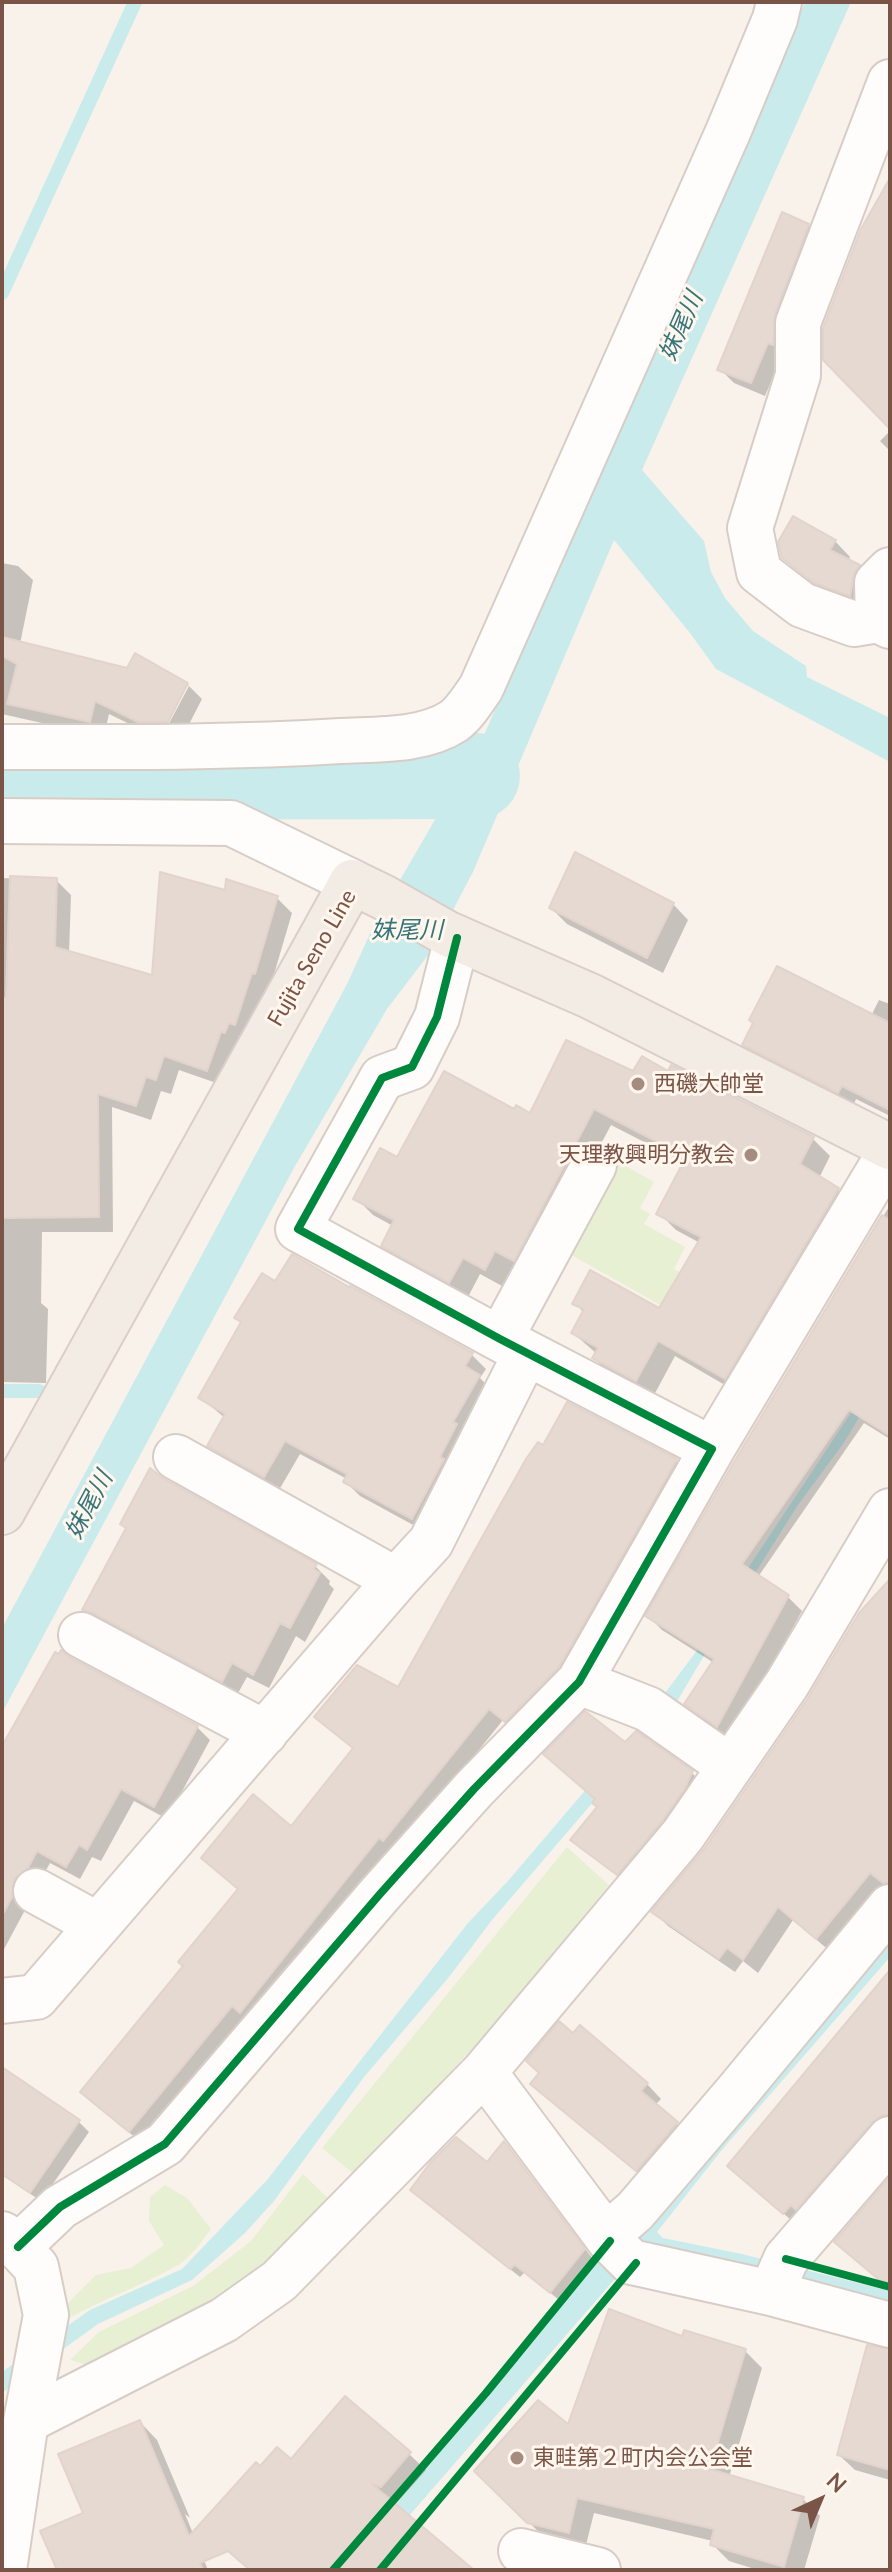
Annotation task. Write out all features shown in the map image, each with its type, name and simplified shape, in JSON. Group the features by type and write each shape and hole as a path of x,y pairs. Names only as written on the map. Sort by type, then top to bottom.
{"main road":[{"name":"Fujita Seno Line","path":"2,1512 368,889 452,936 590,996 890,1150"}],"street":[{"path":"2,747 172,747 400,737 453,721 469,706 481,688 722,146 775,19 779,2"},
{"path":"890,82 798,323 798,375 750,528 759,572 802,605 854,624 884,623 877,583 890,570"},
{"path":"2,821 231,823 368,889"},
{"path":"452,936 437,1017 412,1067 382,1078 298,1229 513,1346 712,1449"},
{"path":"4,2570 26,2421 46,2315 36,2267 10,2240 165,2144 411,1859 474,1789 579,1682 712,1449 890,1150"},
{"path":"2,2001 36,1997 431,1542 513,1346 594,1165"},
{"path":"176,1457 396,1580"},
{"path":"26,2421 224,2320 279,2281 484,2072 683,1835 787,1684 890,1511"},
{"path":"81,1635 265,1733"},
{"path":"579,1682 657,1715 729,1766"},
{"path":"36,1891 98,1925"},
{"path":"617,2248 635,2211 890,1907"},
{"path":"484,2072 617,2248 777,2280 890,2325"},
{"path":"777,2280 876,2178 890,2139"},
{"path":"521,2551 598,2570"}],"green space":[{"path":"619,1162 654,1182 640,1208 650,1214 644,1224 685,1247 674,1269 687,1276 669,1310 568,1253"},
{"path":"567,1847 609,1885 486,2034 354,2174 322,2148"},
{"path":"303,2174 332,2202 238,2287 87,2365 70,2360 99,2332 193,2286 251,2241"},
{"path":"165,2185 188,2199 211,2229 178,2265 66,2320 65,2306 96,2275 131,2268 164,2245 149,2221 150,2197"}],"water":[{"name":"妹尾川","path":"805,2 851,2 642,470 704,541 711,572 725,598 753,631 806,666 807,677 890,718 890,762 716,669 614,540 473,872 432,950 387,1009 294,1168 2,1713 2,1628 347,984 374,925 484,735"},
{"path":"890,1354 890,1367 843,1444 798,1505 672,1710 492,1920 449,1977 364,2077 274,2201 245,2233 192,2280 98,2324 2,2393 2,2372 90,2310 182,2269 267,2180 468,1923 641,1725 701,1645 748,1568"},
{"path":"890,1928 890,1957 721,2151 657,2232 663,2238 890,2291 890,2307 637,2247 614,2280 362,2570 342,2570 597,2261 675,2184"}],"building":[{"path":"890,178 890,429 823,360 823,328 861,229"},
{"path":"782,212 809,224 775,314 773,345 768,343 751,383 717,370"},
{"path":"793,516 836,540 830,550 860,565 854,574 850,596 814,583 782,558 778,542"},
{"path":"2,637 127,668 135,653 188,683 168,722 138,722 95,701 90,722 7,704 17,664 2,656"},
{"path":"575,852 674,903 647,958 549,908"},
{"path":"160,872 225,890 226,879 278,896 255,974 252,973 235,1025 229,1023 225,1033 221,1032 207,1071 164,1056 156,1080 146,1077 136,1106 98,1094 99,1217 2,1218 2,998 6,998 10,876 57,878 55,947 152,975"},
{"path":"777,966 890,1023 890,1110 842,1086 838,1093 742,1045 753,1023 749,1020"},
{"path":"566,1040 633,1071 642,1056 668,1071 671,1065 814,1137 800,1164 839,1188 725,1379 658,1341 636,1381 592,1358 598,1348 571,1333 584,1309 572,1304 590,1270 659,1308 701,1237 656,1214 686,1157 594,1109 514,1261 495,1251 485,1270 463,1258 449,1283 381,1246 394,1220 353,1199 380,1148 397,1157 444,1071 514,1109 516,1105 530,1113"},
{"path":"882,1215 890,1220 890,1436 849,1410 742,1564 789,1595 717,1727 684,1704 714,1659 645,1616"},
{"path":"292,1254 473,1353 465,1366 480,1375 453,1422 457,1424 440,1457 444,1459 412,1519 343,1482 347,1474 285,1441 264,1477 207,1446 225,1414 198,1398 241,1322 234,1318 262,1273 275,1281"},
{"path":"567,1402 677,1459 559,1667 505,1722 489,1709 383,1841 379,1838 240,2013 232,2006 129,2132 80,2092 183,1966 178,1962 238,1889 201,1858 253,1794 291,1826 353,1748 314,1717 357,1665 398,1687 526,1459 538,1442 543,1445"},
{"path":"150,1468 164,1479 317,1564 314,1569 320,1573 290,1628 280,1623 253,1675 232,1663 222,1682 82,1610 126,1528 120,1524"},
{"path":"890,1579 890,1883 883,1883 870,1873 816,1939 778,1907 743,1960 727,1948 719,1959 651,1912 704,1849 808,1698 859,1613"},
{"path":"61,1650 198,1726 154,1807 121,1789 87,1850 79,1845 66,1867 37,1851 28,1868 14,1880 12,1897 2,1916 2,1746 55,1652 59,1654"},
{"path":"585,1711 625,1742 636,1731 693,1771 663,1820 617,1875 570,1840 597,1807 592,1803 595,1799 543,1754"},
{"path":"890,1970 890,2115 881,2116 871,2123 796,2210 791,2205 783,2214 727,2166"},
{"path":"559,2021 573,2033 580,2025 648,2083 641,2091 678,2122 636,2171 530,2084 539,2073 526,2061"},
{"path":"2,2067 80,2120 30,2193 2,2174"},
{"path":"456,2137 487,2162 504,2141 585,2249 550,2293 515,2265 510,2269 410,2190 430,2163"},
{"path":"890,2177 890,2289 834,2242"},
{"path":"609,2309 682,2336 684,2330 746,2349 710,2469 804,2497 784,2567 710,2545 714,2529 577,2498 569,2533 527,2523 474,2471 538,2400 568,2424"},
{"path":"867,2345 890,2349 890,2470 837,2455"},
{"path":"345,2396 411,2452 381,2487 372,2484 474,2570 250,2570 228,2551 200,2563 203,2570 57,2570 40,2531 83,2513 58,2454 140,2420 189,2536 256,2462 260,2466 277,2447 291,2459"}],"waterway":[{"path":"2,293 135,2"},
{"path":"2,777 477,776"},
{"path":"2,1391 39,1391"}],"cycle path":[{"path":"18,2247 60,2207 165,2144 474,1789 579,1682 712,1449 298,1229 382,1078 412,1067 437,1017 457,938"},
{"path":"333,2570 486,2393 610,2241"},
{"path":"786,2259 890,2287"},
{"path":"380,2570 636,2263"}],"place":[{"name":"西磯大帥堂","path":"638,1084"},
{"name":"天理教興明分教会","path":"751,1155"},
{"name":"東畦第２町内会公会堂","path":"517,2458"}]}
